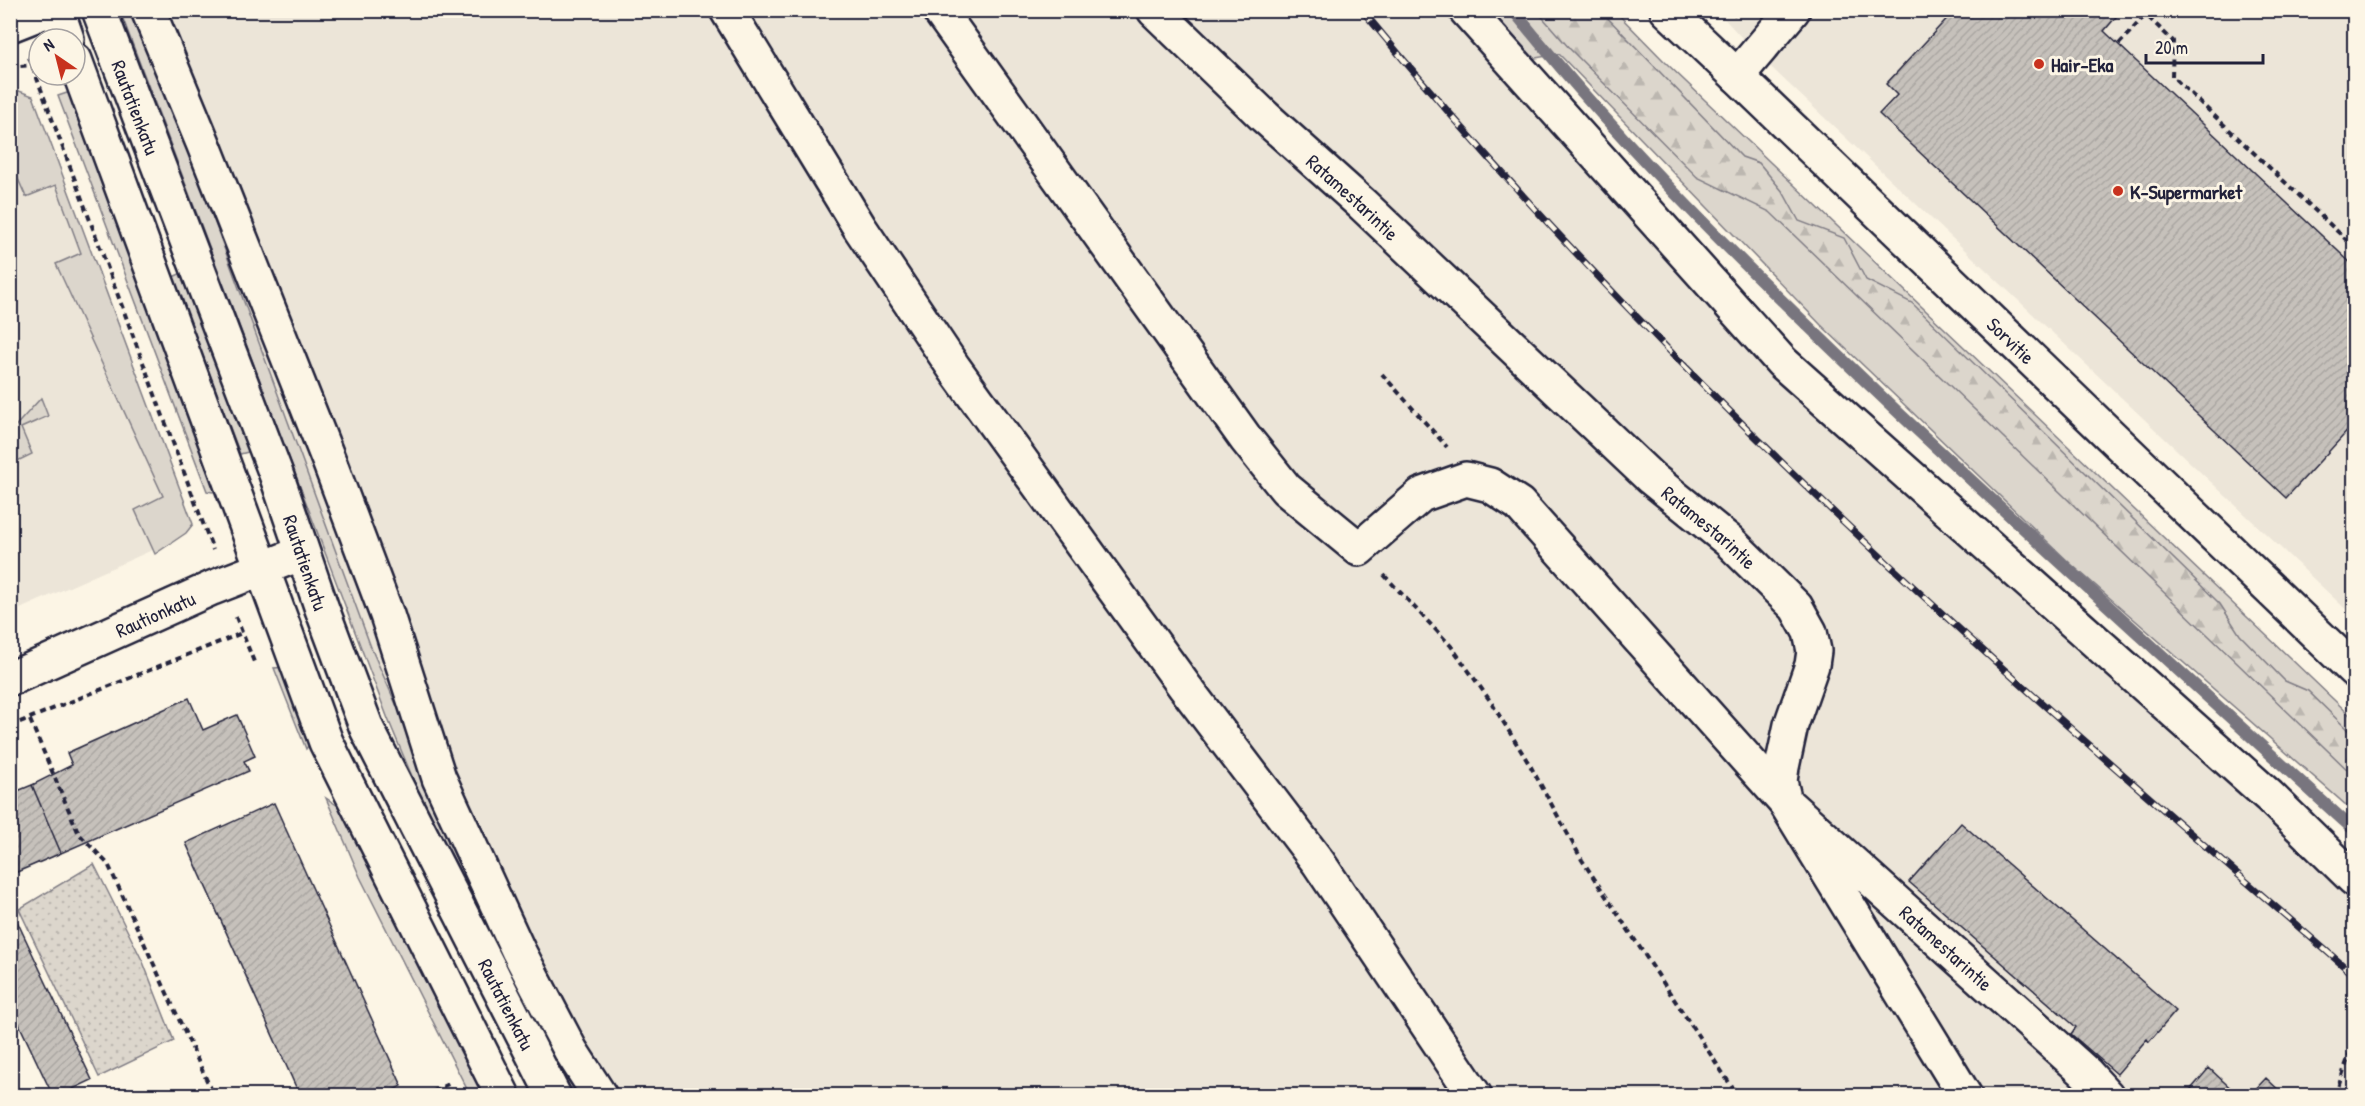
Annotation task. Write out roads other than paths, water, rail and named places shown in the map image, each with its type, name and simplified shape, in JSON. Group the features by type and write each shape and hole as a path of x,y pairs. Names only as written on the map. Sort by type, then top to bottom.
{"main road":[{"path":"10,25 48,10"},
{"path":"57,10 63,27"},
{"name":"Rautatienkatu","path":"99,10 118,65 276,474 302,553 367,729 554,1095"},
{"path":"148,10 212,164 333,472 387,615 439,778 518,950 571,1051 600,1095"},
{"path":"727,10 860,228 954,368 1185,687 1318,862 1475,1095"},
{"path":"939,10 1252,447 1286,489 1359,549 1421,495 1466,479 1490,485 1519,504 1785,802 1965,1095"},
{"name":"Ratamestarintie","path":"1154,10 1264,117 1362,204 1643,470 1729,541 1796,607 1810,632 1814,651 1812,665 1791,725 1782,767 1780,781 1785,802 2078,1065 2108,1095"},
{"path":"1466,10 1782,362 2269,796 2355,879"},
{"name":"Sorvitie","path":"1667,10 2355,670"},
{"path":"1737,76 1793,10"},
{"name":"Rautatienkatu","path":"85,87 326,742 503,1095"},
{"name":"Rautionkatu","path":"10,679 212,588 302,553"}],"waterway":[{"path":"1513,10 1604,117 1652,169 1800,318 2014,520 2354,830"}],"railway":[{"path":"1362,10 1476,144 1535,209 1718,400 1844,522 2033,695 2354,975"}],"place":[{"name":"Hair-Eka","path":"2039,64"},
{"name":"K-Supermarket","path":"2118,191"}]}
